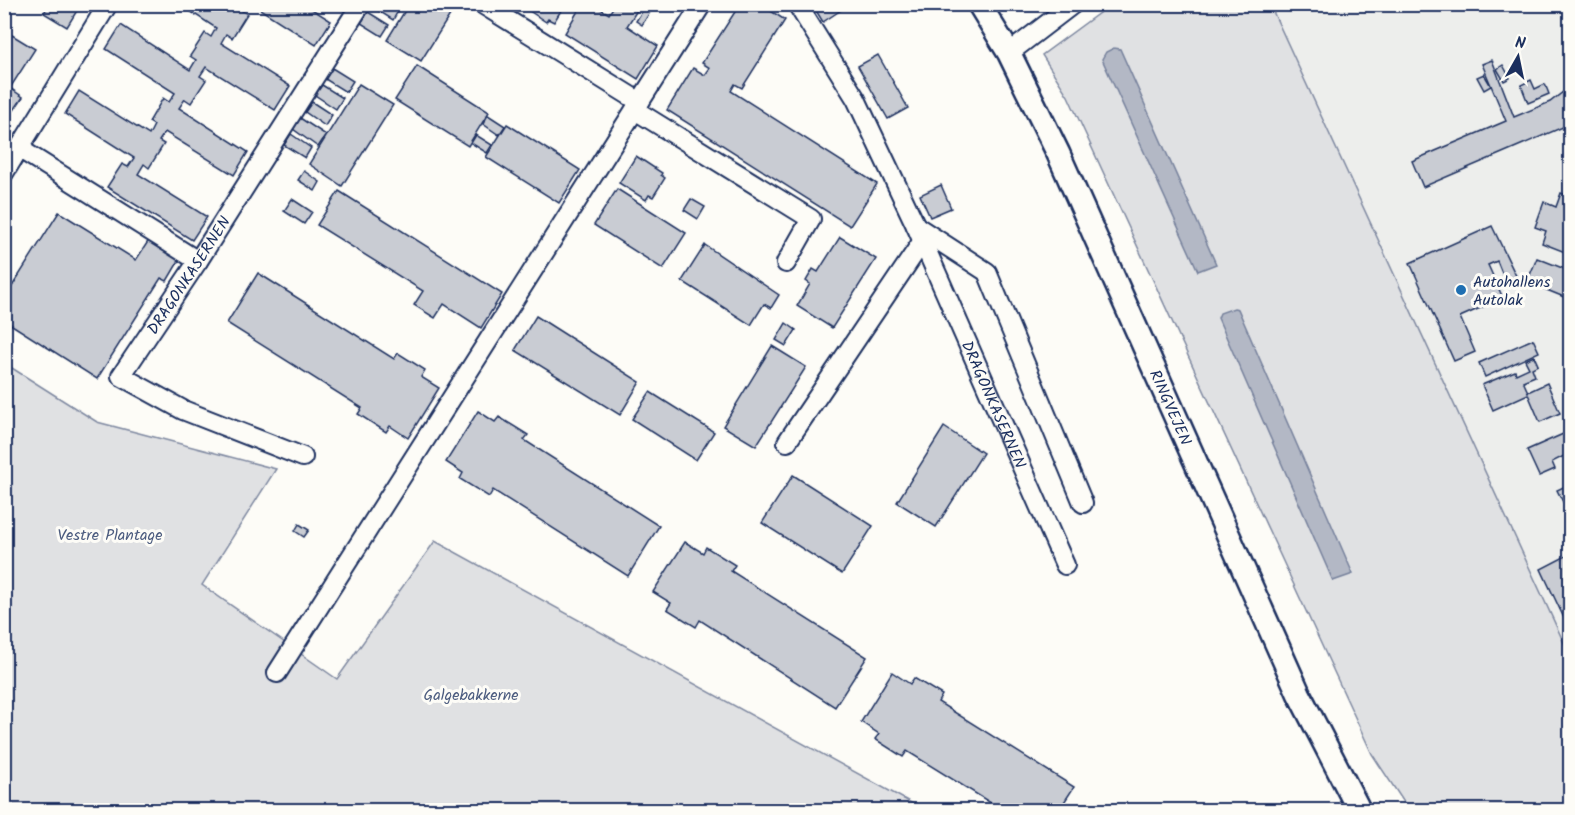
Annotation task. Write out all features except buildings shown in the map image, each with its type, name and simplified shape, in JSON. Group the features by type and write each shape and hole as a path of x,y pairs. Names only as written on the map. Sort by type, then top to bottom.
{"main road":[{"name":"RINGVEJEN","path":"979,4 1010,53 1100,245 1299,694 1359,810"}],"street":[{"path":"4,173 108,4"},
{"name":"DRAGONKASERNEN","path":"303,457 183,410 121,376 198,261 361,4"},
{"path":"482,4 811,219 786,262"},
{"path":"277,673 702,4"},
{"name":"DRAGONKASERNEN","path":"797,4 856,99 919,234 1065,565"},
{"path":"1010,53 1073,4"},
{"path":"20,149 198,261"},
{"path":"787,442 919,234 987,272 1083,503"}],"shaded area":[{"path":"1270,5 1570,5 1570,656"},
{"path":"1114,48 1120,49 1216,264 1198,271 1102,59 1106,52"},
{"path":"1234,308 1238,309 1353,574 1333,581 1218,318 1220,313"}],"green space":[{"path":"1110,5 1270,5 1570,656 1570,810 1409,810 1372,754 1068,96 1042,55"},
{"name":"Galgebakkerne","path":"4,363 97,422 276,469 202,585 337,679 435,541 924,810 5,810"}],"place":[{"name":"Autohallens Autolak","path":"1461,290"}],"park label":[{"name":"Vestre Plantage","path":"110,534"}]}
